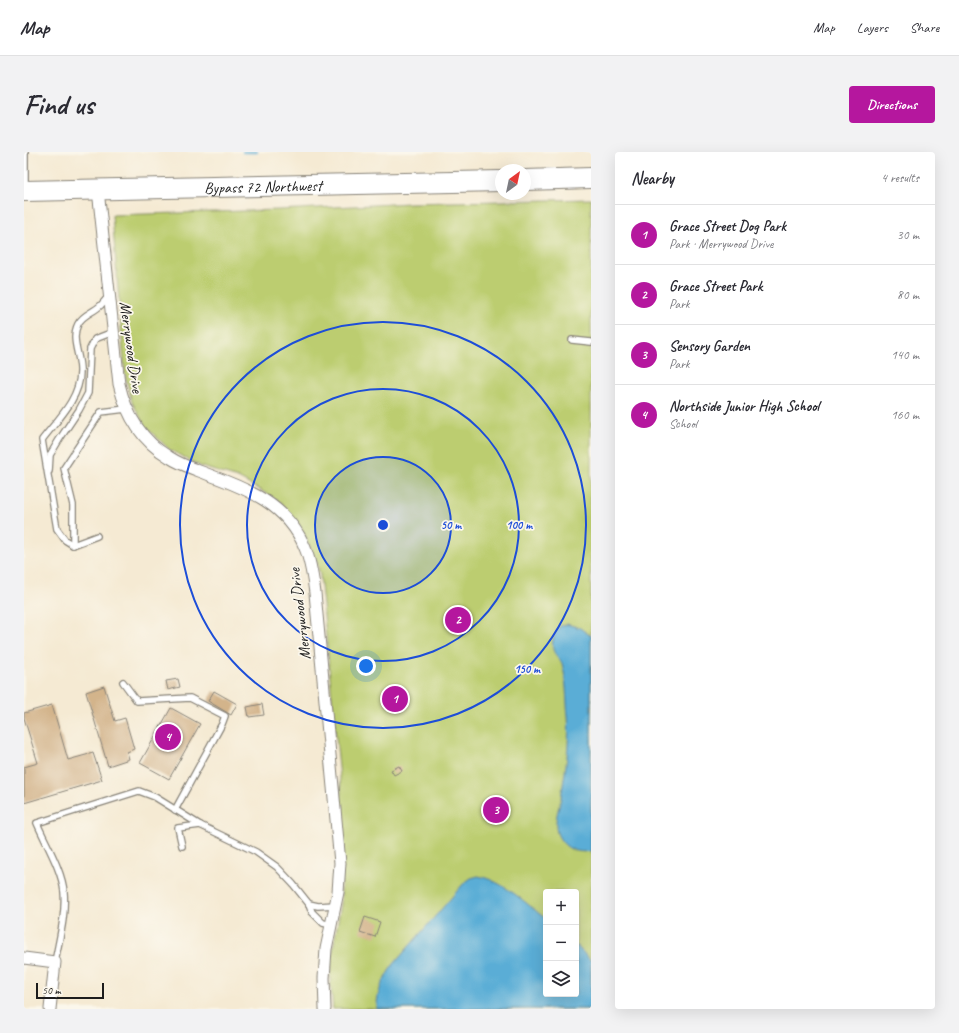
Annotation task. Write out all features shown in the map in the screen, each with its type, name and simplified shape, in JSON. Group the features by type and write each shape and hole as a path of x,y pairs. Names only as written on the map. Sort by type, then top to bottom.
{"highway":[{"path":"531,180 591,178"},
{"name":"Bypass 72 Northwest","path":"25,191 495,181"}],"street":[{"name":"Merrywood Drive","path":"98,190 119,384 126,409 137,428 147,439 168,457 185,466 248,490 274,506 293,526 305,548 310,564 315,593 340,863 340,880 326,949 324,978 325,1009"},
{"path":"24,958 55,962 50,1009"}],"lane":[{"path":"25,152 25,191"},
{"path":"73,545 65,540 58,529 42,440 74,399 78,388 80,371 75,337 78,325 84,316 100,306 109,295"},
{"path":"49,484 50,455 79,410 88,393 90,349 95,339 113,332"},
{"path":"572,340 591,342"},
{"path":"73,545 73,505 64,468 101,412 126,409"},
{"path":"73,545 97,536"},
{"path":"123,682 137,701 190,698 225,716 175,810"},
{"path":"55,962 62,919 64,892 54,861 37,823 138,791 155,797 200,825 256,852 277,867 309,904 312,912 323,923 330,925"},
{"path":"182,846 178,828 200,825"},
{"path":"309,904 318,906 335,905"}],"green space":[{"path":"591,199 591,1009 333,1009 330,978 333,948 341,904 341,788 320,575 317,563 296,520 278,500 238,478 202,467 170,450 145,426 132,402 125,375 112,215 279,210 410,203"}],"water":[{"path":"567,624 580,628 591,636 591,851 585,852 575,851 566,846 557,833 556,828 566,763 568,725 564,670 554,651 553,640 560,626"},
{"path":"478,876 496,882 505,887 543,917 543,997 579,997 579,948 591,961 591,1009 377,1009 381,986 393,965 464,883 471,878"}],"building":[{"path":"178,679 180,687 168,690 166,681"},
{"path":"104,686 115,721 125,718 134,749 127,752 129,759 108,766 86,692"},
{"path":"214,691 237,704 231,715 208,701"},
{"path":"262,704 264,715 249,717 247,707"},
{"path":"52,705 68,760 93,753 102,780 24,803 24,767 38,763 24,718 24,713"},
{"path":"171,708 200,724 169,779 140,763"},
{"path":"399,766 402,771 394,775 391,770"},
{"path":"365,917 380,922 375,937 360,932"}],"waterway":[{"path":"243,152 257,152"}],"place":[{"name":"Grace Street Park","path":"458,620"},
{"name":"Grace Street Dog Park","path":"395,699"},
{"name":"Northside Junior High School","path":"168,737"},
{"name":"Sensory Garden","path":"496,810"}]}
